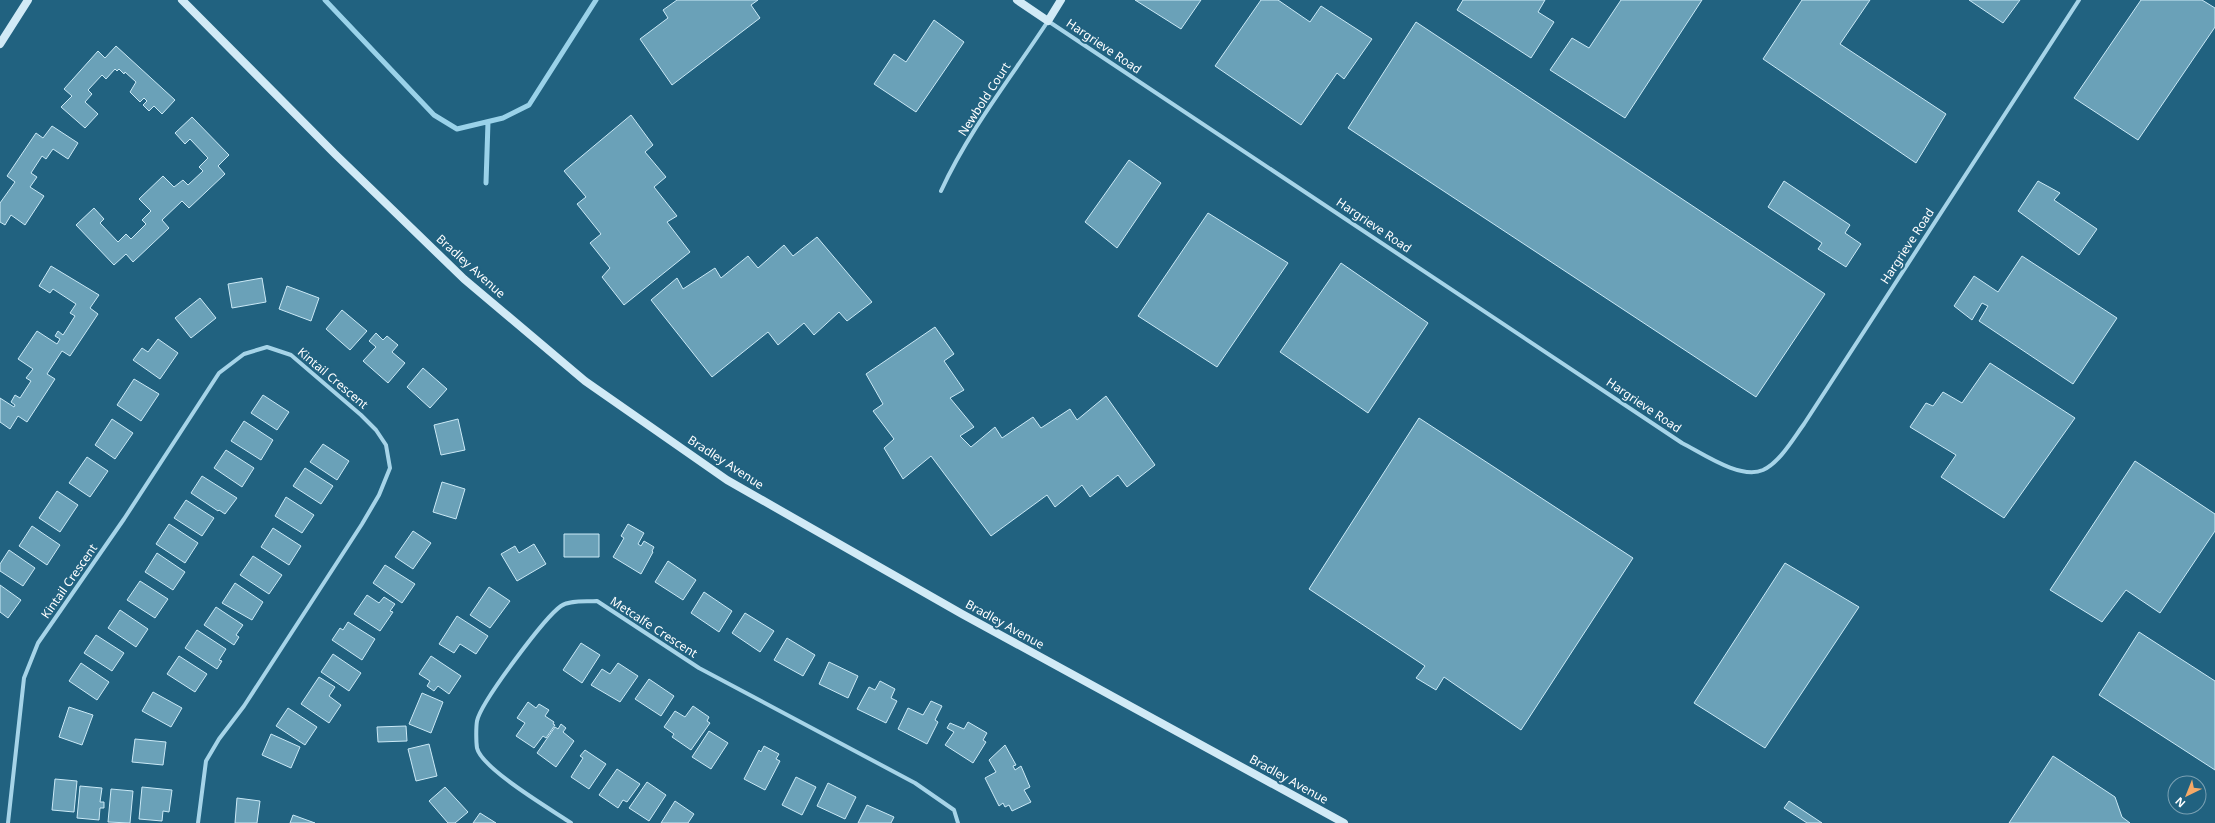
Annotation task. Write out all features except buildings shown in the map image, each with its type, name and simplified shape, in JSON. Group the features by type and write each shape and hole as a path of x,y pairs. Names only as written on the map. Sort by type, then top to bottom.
{"main road":[{"path":"0,44 28,0"},
{"name":"Bradley Avenue","path":"182,0 335,154 464,279 585,381 727,480 962,614 1344,823"},
{"path":"1017,0 1048,21 1061,0"}],"street":[{"name":"Hargrieve Road","path":"1048,21 1682,443 1736,471 1762,470 1780,456 1804,424 2079,0"},
{"name":"Newbold Court","path":"941,191 950,172 976,128 1048,21"},
{"name":"Kintail Crescent","path":"8,823 24,678 38,643 124,519 219,373 244,354 267,347 291,355 361,415 376,430 386,445 390,468 379,495 362,524 244,706 219,739 206,761 198,823"},
{"name":"Metcalfe Crescent","path":"571,823 492,769 477,749 477,720 490,696 547,620 562,605 580,602 597,602 699,668 915,783 954,810 958,823"}],"waterway":[{"path":"325,0 434,115 457,129 503,118 529,105 596,0"},
{"path":"486,183 488,122"}]}
